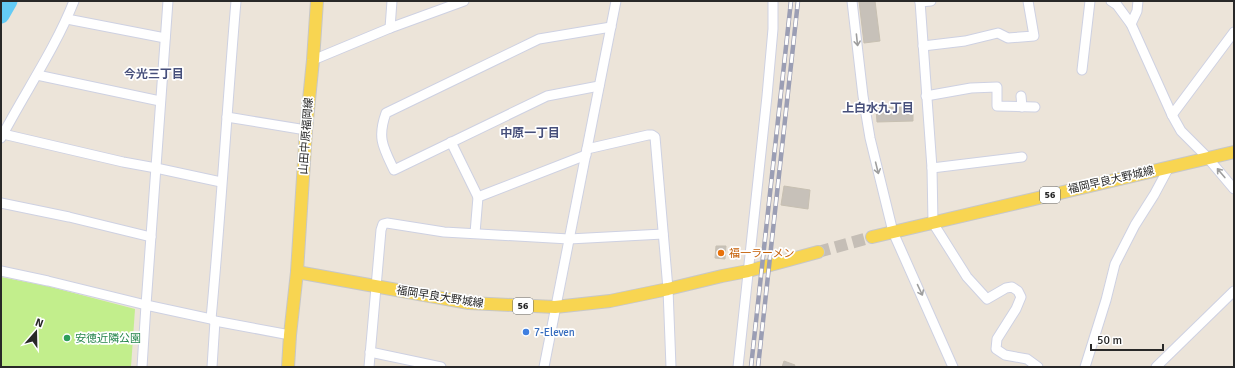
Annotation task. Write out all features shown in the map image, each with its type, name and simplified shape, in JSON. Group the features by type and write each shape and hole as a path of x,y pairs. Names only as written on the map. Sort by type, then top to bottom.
{"main road":[{"name":"山田中原福岡線","path":"297,272 306,130 317,1"},
{"name":"福岡早良大野城線","path":"872,237 1207,157 1234,152"},
{"name":"福岡早良大野城線","path":"297,272 469,304 555,307 610,301 668,289 748,271 818,252"},
{"path":"288,367 297,272"}],"street":[{"path":"74,1 67,19 2,136 221,182"},
{"path":"142,367 168,1"},
{"path":"212,367 213,320 219,241 221,182 236,1"},
{"path":"390,28 392,1"},
{"path":"313,60 390,28 464,1"},
{"path":"544,367 616,1"},
{"path":"738,367 767,96 773,29 773,1"},
{"path":"852,1 863,96 870,138 893,232 953,367"},
{"path":"931,1 920,2 932,168 933,223 966,277 988,299 1006,288 1012,287 1018,291 1021,297 1016,310 997,339 996,349 1005,355 1027,359 1038,367"},
{"path":"923,46 965,41 998,32 1008,38 1034,36 1028,1"},
{"path":"1082,70 1090,1"},
{"path":"1111,1 1117,5 1131,24 1181,131 1207,157 1234,189"},
{"path":"1131,24 1138,11 1138,1"},
{"path":"67,19 165,38"},
{"path":"599,86 547,96 394,170 384,150 381,125 386,113 539,39 611,28"},
{"path":"1172,114 1234,32"},
{"path":"37,75 160,101"},
{"path":"926,96 971,88 997,87 997,106 1035,107"},
{"path":"1021,96 1022,107"},
{"path":"227,117 306,130"},
{"path":"478,197 586,152 648,135 655,137 668,289 671,367"},
{"path":"450,142 478,197 475,233"},
{"path":"932,168 1022,157"},
{"path":"1085,367 1106,300 1115,264 1135,225 1154,195 1169,167"},
{"path":"1,203 69,217 151,237"},
{"path":"369,367 381,230 383,224 387,223 444,232 569,239 663,234"},
{"path":"1,271 213,320 290,335"},
{"path":"1156,367 1234,291"},
{"path":"370,352 441,367"}],"green space":[{"name":"安徳近隣公園","path":"1,277 47,286 135,309 131,367 1,367"}],"building":[{"path":"859,1 875,1 880,41 864,43"},
{"path":"913,107 913,121 877,122 876,108"},
{"path":"784,186 810,190 808,209 781,205"},
{"path":"716,246 726,246 725,259 715,258"},
{"path":"784,361 795,365 794,367 782,367"}],"waterway":[{"path":"1,15 9,1"}],"tunnel":[{"path":"818,252 872,237"}],"railway":[{"path":"751,367 791,1"},
{"path":"758,367 798,1"}],"place":[{"name":"福一ラーメン","path":"721,253"},
{"name":"7-Eleven","path":"526,332"},
{"name":"安徳近隣公園","path":"67,338"}],"district":[{"name":"今光三丁目","path":"154,74"},
{"name":"上白水九丁目","path":"878,108"},
{"name":"中原一丁目","path":"530,133"}]}
